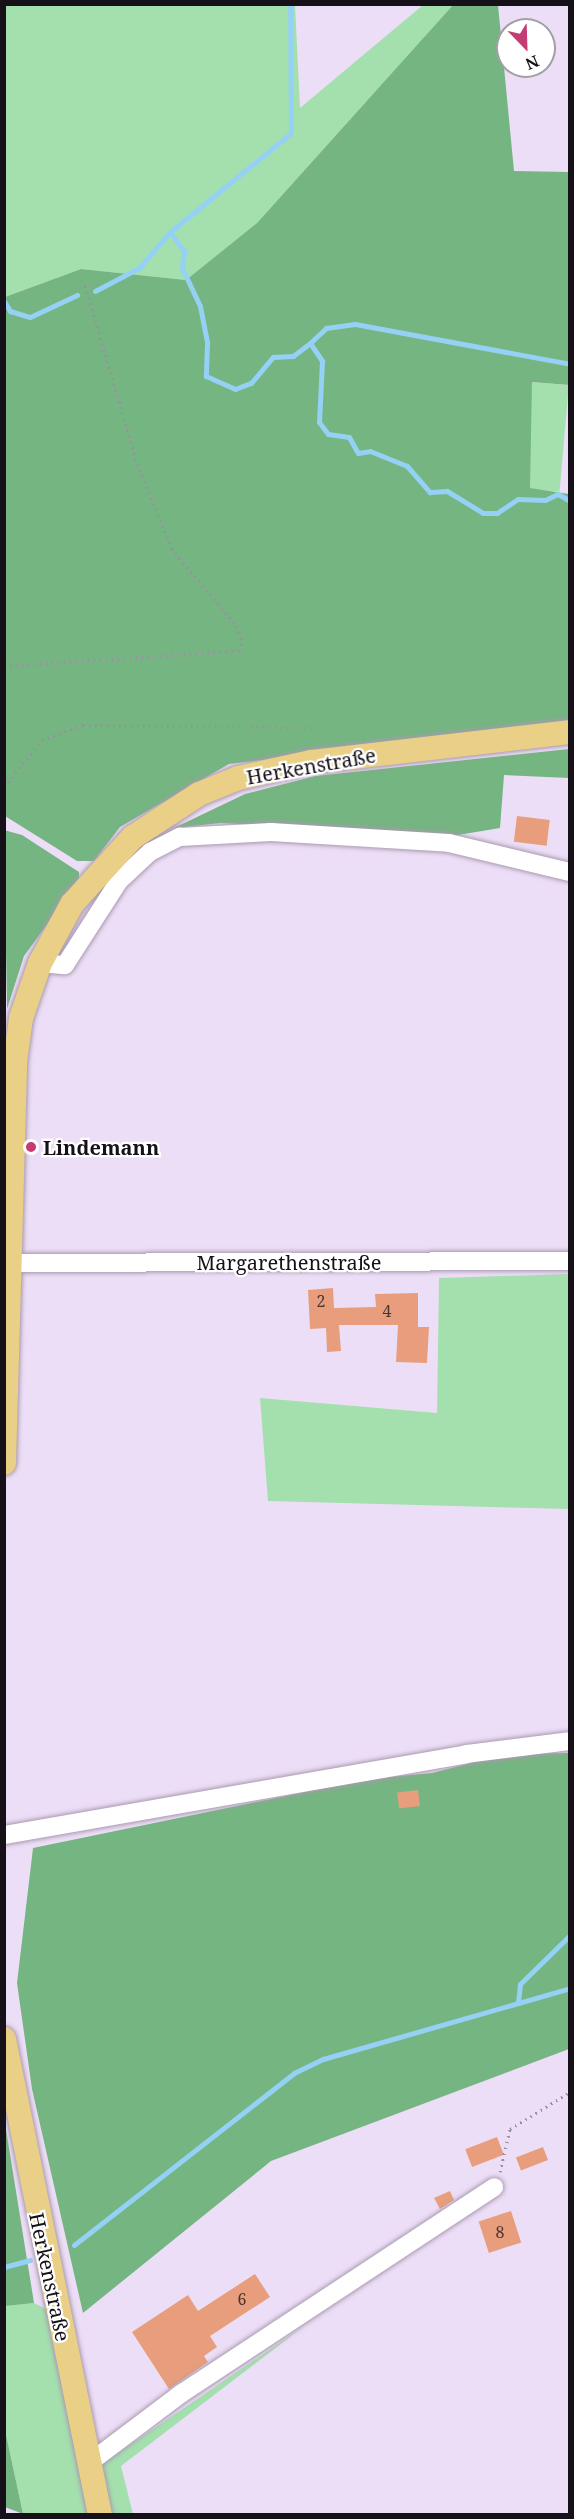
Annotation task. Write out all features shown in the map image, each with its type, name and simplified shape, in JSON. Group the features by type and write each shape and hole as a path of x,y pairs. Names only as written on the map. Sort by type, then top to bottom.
{"main road":[{"name":"Herkenstraße","path":"4,1463 7,1263 15,1062 21,1018 40,963 72,903 102,866 133,837 199,794 237,778 311,762 570,732"},
{"name":"Herkenstraße","path":"4,2039 100,2514"}],"street":[{"path":"40,963 65,965 119,880 150,852 180,837 271,832 449,843 570,872"},
{"name":"Margarethenstraße","path":"7,1263 570,1261"},
{"path":"4,1834 466,1754 570,1741"},
{"path":"89,2463 182,2393 494,2187"}],"path":[{"path":"4,666 239,651 242,638 234,623 172,549 136,460 84,282"},
{"path":"4,787 42,740 83,724 322,728"},
{"path":"494,2187 510,2129 570,2092"}],"green space":[{"path":"5,5 295,5 300,108 423,5 453,5 257,223 186,280 81,269 5,297"},
{"path":"453,5 498,5 496,78 505,78 514,171 569,172 569,385 532,382 530,488 569,494 569,722 229,764 120,827 94,861 77,861 5,816 5,297 81,269 186,280 257,223"},
{"path":"532,382 569,385 560,492 523,489"},
{"path":"569,749 569,778 504,775 500,828 452,836 221,823 174,828 245,794 315,776"},
{"path":"4,830 22,835 79,872 79,881 24,956 7,1009"},
{"path":"569,1274 569,1509 268,1501 260,1398 437,1413 439,1278"},
{"path":"569,1753 569,2049 271,2161 83,2313 32,2089 17,1983 33,1848 368,1779 432,1773 506,1754"},
{"path":"5,2123 34,2303 4,2306"},
{"path":"34,2303 48,2310 89,2514 23,2514 5,2430 4,2306"},
{"path":"303,2327 121,2466 133,2514 109,2514 99,2466"},
{"path":"5,2430 23,2514 5,2507"}],"building":[{"path":"517,816 550,820 547,846 514,842"},
{"path":"333,1288 334,1308 376,1307 375,1294 418,1293 418,1327 429,1327 427,1363 396,1362 398,1325 339,1325 341,1351 327,1352 326,1328 310,1329 308,1290"},
{"path":"418,1790 420,1806 399,1808 397,1793"},
{"path":"497,2137 504,2155 472,2167 465,2149"},
{"path":"543,2147 548,2160 521,2170 516,2157"},
{"path":"450,2191 454,2200 440,2209 434,2198"},
{"path":"511,2211 521,2242 489,2253 479,2222"},
{"path":"255,2274 270,2297 210,2336 217,2347 204,2356 208,2362 169,2389 132,2332 188,2295 198,2311"}],"waterway":[{"path":"170,232 291,133 290,4"},
{"path":"95,291 139,268 170,232 184,251 182,268 200,306 207,343 206,376 235,389 251,383 273,357 293,356 310,343 322,361 319,422 328,434 349,437 358,453 370,451 407,466 430,492 447,491 483,513 497,513 518,499 545,500 558,494 570,501"},
{"path":"4,301 10,311 30,317 77,295"},
{"path":"310,343 326,328 355,324 570,364"},
{"path":"518,2003 520,1984 570,1935"},
{"path":"74,2245 294,2073 323,2059 570,1988"},
{"path":"4,2267 30,2260"}],"place":[{"name":"Lindemann","path":"31,1147"}]}
